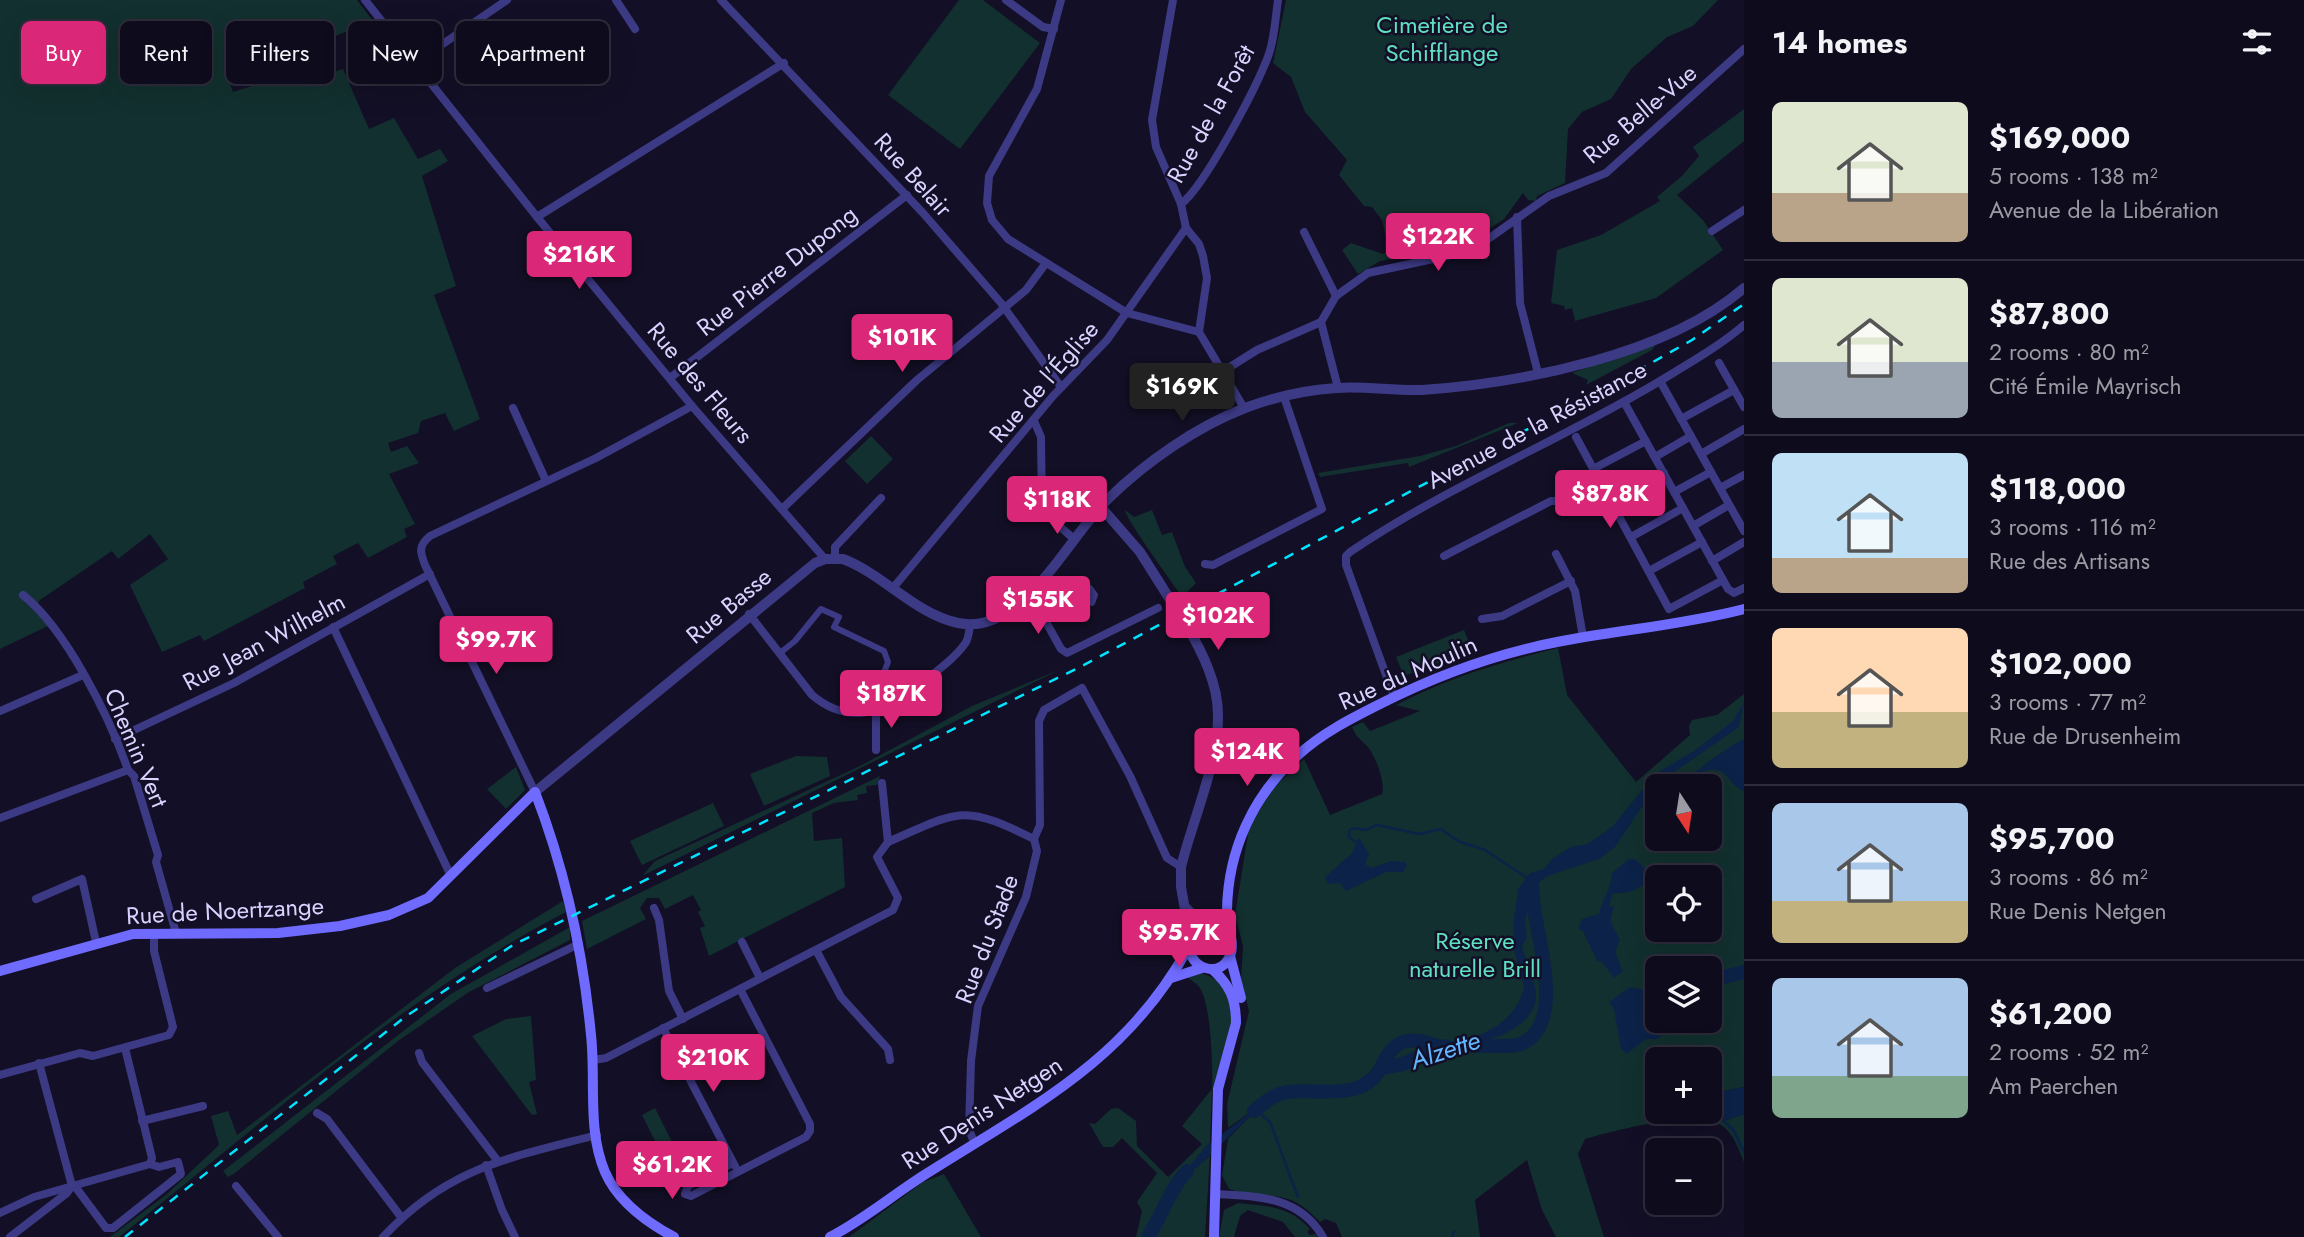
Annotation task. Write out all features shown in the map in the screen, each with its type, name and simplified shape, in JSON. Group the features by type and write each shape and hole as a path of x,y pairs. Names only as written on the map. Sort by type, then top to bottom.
{"main road":[{"name":"Rue du Moulin","path":"1227,898 1242,832 1254,805 1300,754 1335,728 1394,697 1482,661 1583,637 1744,609"},
{"name":"Rue de Noertzange","path":"0,971 96,942 133,934 264,934 365,921 414,906 452,876 535,792"},
{"path":"535,792 570,905 579,944 593,1060 597,1135 605,1172 625,1202 674,1237"},
{"path":"1214,1237 1218,1089 1236,1023 1236,1012 1231,989 1207,968 1192,960 1189,943 1208,926 1227,898"},
{"path":"1218,1130 1229,1071 1243,1024 1242,1000 1230,956 1227,898"},
{"path":"1208,926 1222,929 1230,938"},
{"name":"Rue Denis Netgen","path":"830,1237 1045,1101 1082,1073 1116,1043 1171,978 1189,943"},
{"path":"1171,978 1223,965 1230,956"}],"street":[{"name":"Rue des Fleurs","path":"365,0 382,21"},
{"path":"442,45 508,0"},
{"path":"615,0 635,29"},
{"name":"Rue Belair","path":"721,0 784,63 907,195 1005,309 1061,387"},
{"path":"1006,0 1043,27 1054,29"},
{"path":"1061,0 1037,89 989,176 987,203 992,220 1001,233 1127,313 1199,332"},
{"path":"1173,0 1152,120 1156,147 1181,204 1186,228 1199,244 1207,278 1199,332 1244,408"},
{"name":"Rue de la Forêt","path":"1181,204 1190,198 1206,173 1266,63 1279,0"},
{"name":"Rue Belle-Vue","path":"1336,296 1355,281 1382,267 1465,252 1481,244 1549,196 1606,173 1744,49"},
{"path":"537,217 784,63"},
{"name":"Rue des Fleurs","path":"432,84 692,405 782,509 830,558"},
{"name":"Rue Pierre Dupong","path":"670,378 907,195"},
{"path":"1712,231 1744,210"},
{"path":"1517,217 1520,303 1538,373"},
{"name":"Rue de l'Église","path":"893,587 1061,387 1107,340 1186,228"},
{"path":"1222,372 1257,349 1321,322 1336,296 1304,232"},
{"path":"782,509 917,380 1026,290 1046,263"},
{"path":"881,498 835,547 830,558 856,564 937,615 970,625 1004,615 1030,593 1100,506 1186,439 1244,408 1284,397 1338,388 1423,390 1538,373 1607,357 1704,318 1744,288"},
{"path":"1321,322 1338,388"},
{"name":"Avenue de la Résistance","path":"1394,697 1346,556 1405,518 1624,402 1695,361 1744,325"},
{"path":"1719,363 1744,407"},
{"path":"1660,381 1729,505 1742,521 1744,531"},
{"path":"1681,419 1734,390"},
{"path":"1205,564 1213,565 1322,509 1284,397"},
{"path":"1624,402 1723,580 1731,592 1744,588"},
{"path":"535,792 430,574 420,551 421,543 429,536 546,481 692,405"},
{"path":"513,408 546,481"},
{"path":"1034,421 1041,437 1042,511 1074,539"},
{"path":"1701,454 1744,429"},
{"path":"1655,457 1691,436"},
{"path":"1576,437 1669,608 1723,580"},
{"path":"1594,469 1646,441"},
{"path":"1674,492 1711,472"},
{"path":"1611,502 1664,473"},
{"path":"1720,488 1744,475"},
{"path":"1444,556 1551,500 1561,501 1600,481"},
{"path":"1693,526 1729,505"},
{"path":"1100,506 1140,552 1176,609"},
{"path":"1630,537 1683,508"},
{"path":"1649,571 1702,542"},
{"path":"1712,561 1744,542"},
{"path":"1556,554 1571,581 1583,637"},
{"name":"Rue Basse","path":"535,792 728,636 749,614 815,562 830,558"},
{"name":"Rue Jean Wilhelm","path":"115,739 234,683 430,574"},
{"path":"1482,619 1502,616 1571,581"},
{"path":"1030,593 1061,649 1067,653 1158,607"},
{"name":"Chemin Vert","path":"23,594 45,614 83,675 128,770 134,776 158,855 156,862 176,933"},
{"path":"780,653 821,609 839,617 834,627 884,651 888,662 877,691 895,699"},
{"path":"749,614 803,684 823,704 849,712 876,711 895,699 964,645 970,625"},
{"path":"1186,624 1209,672 1219,715 1216,741 1181,867 1189,943"},
{"path":"333,627 452,876"},
{"path":"0,711 83,675"},
{"name":"Rue du Stade","path":"975,1144 969,1130 978,1006 1026,897 1037,851 1034,839 1040,825 1040,715 1083,688 1130,776 1167,858 1181,867"},
{"path":"876,711 876,750"},
{"path":"0,818 128,770"},
{"path":"881,783 888,842"},
{"path":"593,1060 606,1058 892,910 897,904 895,890 877,857 888,842 944,817 967,814 995,819 1034,839"},
{"path":"36,899 82,879 96,942"},
{"path":"1184,905 1208,926"},
{"path":"654,908 659,920 667,982 683,1018"},
{"path":"0,1075 80,1053 93,1056 164,1038 173,1027 154,951 154,933"},
{"path":"742,942 760,978"},
{"path":"487,988 579,944"},
{"path":"816,950 841,997 888,1049 890,1060"},
{"path":"733,1163 688,1186 685,1194 691,1196 806,1136 810,1131 810,1124 740,989"},
{"path":"663,1028 738,1172"},
{"path":"125,1048 152,1158 150,1164"},
{"path":"419,1053 422,1062 496,1160"},
{"path":"1,1209 73,1185 150,1164 159,1167 178,1162 181,1174 113,1228 106,1228 73,1185 39,1063"},
{"path":"142,1121 204,1106"},
{"path":"317,1113 327,1119 401,1217"},
{"path":"383,1237 401,1217 453,1180 486,1164 597,1135"},
{"path":"486,1164 502,1210 515,1237"},
{"path":"10,1237 67,1193 73,1185"},
{"path":"236,1185 278,1237"},
{"path":"1217,1194 1267,1198 1293,1206 1306,1215 1324,1237"},
{"path":"34,1198 43,1212"}],"green space":[{"path":"0,0 357,0 373,21 348,21 348,31 334,37 334,21 226,21 226,84 230,84 233,92 258,84 334,84 334,72 343,69 369,129 394,118 418,159 440,149 448,161 422,176 456,286 434,295 480,419 454,431 445,413 421,421 418,433 388,443 391,452 407,446 419,463 389,474 415,524 404,529 407,537 368,558 358,543 333,556 337,564 303,582 305,588 204,641 200,635 162,652 130,585 168,559 150,534 118,559 112,551 40,600 37,605 52,624 0,649"},
{"path":"959,0 983,0 1040,43 960,149 888,95"},
{"name":"Cimetière de Schifflange","path":"1286,0 1718,0 1693,26 1667,37 1631,69 1611,99 1582,112 1568,129 1565,183 1537,196 1536,201 1528,200 1523,193 1504,219 1463,246 1380,261 1358,274 1342,250 1351,243 1383,254 1389,250 1382,220 1372,207 1364,206 1339,175 1347,160 1305,112 1291,77 1273,63"},
{"path":"1744,109 1744,141 1677,195 1703,220 1723,250 1656,298 1575,321 1572,308 1565,310 1564,306 1551,303 1557,250 1601,235 1660,201 1657,197 1683,175 1699,156 1693,147"},
{"path":"1657,343 1652,350 1586,385 1588,380 1572,373"},
{"path":"1509,423 1518,423 1409,467 1408,463 1320,477 1318,473 1420,456 1456,446"},
{"path":"871,436 893,459 867,484 845,461"},
{"path":"1125,510 1134,517 1152,510 1162,535 1172,532 1185,567 1196,583 1182,597 1141,538"},
{"path":"1464,630 1472,650 1404,676 1396,657"},
{"name":"Réserve naturelle Brill","path":"1558,648 1567,695 1636,782 1645,774 1645,851 1722,851 1722,774 1645,774 1690,735 1689,726 1692,720 1717,715 1744,694 1744,1087 1722,1092 1722,1047 1645,1047 1645,1124 1651,1124 1585,1139 1578,1154 1604,1237 1556,1237 1542,1210 1527,1160 1475,1200 1480,1237 1342,1237 1336,1223 1325,1219 1320,1222 1296,1202 1229,1189 1222,1175 1228,1139 1262,1104 1228,1128 1227,1104 1249,1011 1241,980 1243,946 1235,915 1249,828 1273,788 1304,759 1330,815 1382,794 1381,776 1376,761 1352,727 1363,722 1370,731 1420,711 1396,705 1415,695 1495,665"},
{"path":"1061,669 642,876 655,861 860,766 972,706"},
{"path":"796,756 827,757 830,776 764,806 750,774"},
{"path":"516,767 525,790 506,809 487,789"},
{"path":"880,776 877,785 866,786 867,793 857,795 858,800 834,803 812,813 814,841 842,838 845,887 709,956 700,928 705,926 698,912 701,910 693,895 665,909 659,898 647,898 640,908 646,919 587,949 582,921"},
{"path":"713,803 724,826 642,865 630,841"},
{"path":"563,901 566,912 506,946 390,1022 280,1106 119,1237 110,1237 167,1194 219,1145 211,1116 228,1111 237,1135 455,968"},
{"path":"570,927 570,940 469,992 398,1041 235,1173 228,1177 223,1171 451,994"},
{"path":"1201,973 1221,981 1234,1013 1215,1089 1212,1090 1210,1143 1178,1181 1210,1156 1205,1237 1136,1237 1142,1211 1137,1202 1157,1173 1122,1138 1113,1147 1103,1147 1089,1123 1095,1124 1111,1109 1118,1108 1136,1121 1137,1146 1168,1177 1202,1144 1182,1126 1212,1089 1212,1052 1207,1008 1200,988 1188,977"},
{"path":"531,1016 536,1080 529,1082 537,1114 532,1115 472,1036 506,1019"},
{"path":"655,1108 672,1142 659,1149 642,1115"},
{"name":"Réserve naturelle Brill","path":"1744,1114 1744,1162 1734,1140 1725,1128 1717,1124"},
{"path":"944,1174 981,1237 849,1237 923,1182"},
{"path":"1238,1203 1286,1211 1310,1229 1307,1232 1310,1235 1316,1234 1317,1237 1295,1237 1283,1222 1248,1210 1240,1216 1234,1237 1219,1237 1224,1210"}],"water":[{"path":"1744,703 1739,727 1671,774 1655,774 1694,751 1733,721"},
{"path":"1744,739 1744,791 1716,769 1693,774"},
{"path":"1645,786 1645,802 1615,847 1599,859 1547,876 1536,885 1525,920 1527,937 1522,946 1536,991 1535,1004 1528,1016 1518,1026 1489,1040 1429,1050 1419,1039 1467,1039 1497,1026 1509,1016 1524,987 1513,946 1518,889 1530,873 1544,869 1552,859 1571,847 1588,844 1613,826"},
{"path":"1359,837 1369,854 1365,864 1371,868 1391,861 1405,862 1407,865 1403,872 1386,872 1346,891 1340,883 1328,884 1325,877 1352,853"},
{"path":"1629,859 1634,859 1645,868 1645,884 1630,892 1612,894 1609,908 1614,906 1610,921 1620,940 1615,952 1623,971 1614,978 1602,962 1597,961 1583,931 1578,928 1582,919 1599,914 1612,873"},
{"path":"1630,987 1645,990 1645,1033 1664,1033 1657,1039 1646,1039 1626,1054 1621,1049 1614,1009 1609,1002"},
{"path":"1744,1087 1744,1114 1722,1120 1722,1092"},
{"path":"1267,1100 1200,1165 1175,1184 1206,1146"}],"waterway":[{"path":"1355,842 1349,837 1349,831 1353,828 1366,830 1377,825 1419,834 1441,829 1458,841 1485,850 1529,879"},
{"path":"1462,1045 1521,1044 1536,1032 1544,1015 1544,970 1532,881"},
{"path":"1722,977 1744,972"},
{"path":"1381,1068 1391,1051 1403,1042 1410,1040 1437,1046"},
{"name":"Alzette","path":"1254,1111 1282,1093 1339,1091 1363,1086 1373,1079 1381,1068 1403,1064 1445,1046"},
{"path":"1256,1110 1270,1122 1298,1197"},
{"path":"1724,1121 1734,1131 1744,1152"},
{"name":"Alzette","path":"1148,1237 1187,1171"},
{"path":"1452,1237 1454,1232"}],"railway":[{"path":"125,1237 405,1017 513,945 1080,667 1637,371 1692,340 1744,304"}]}
